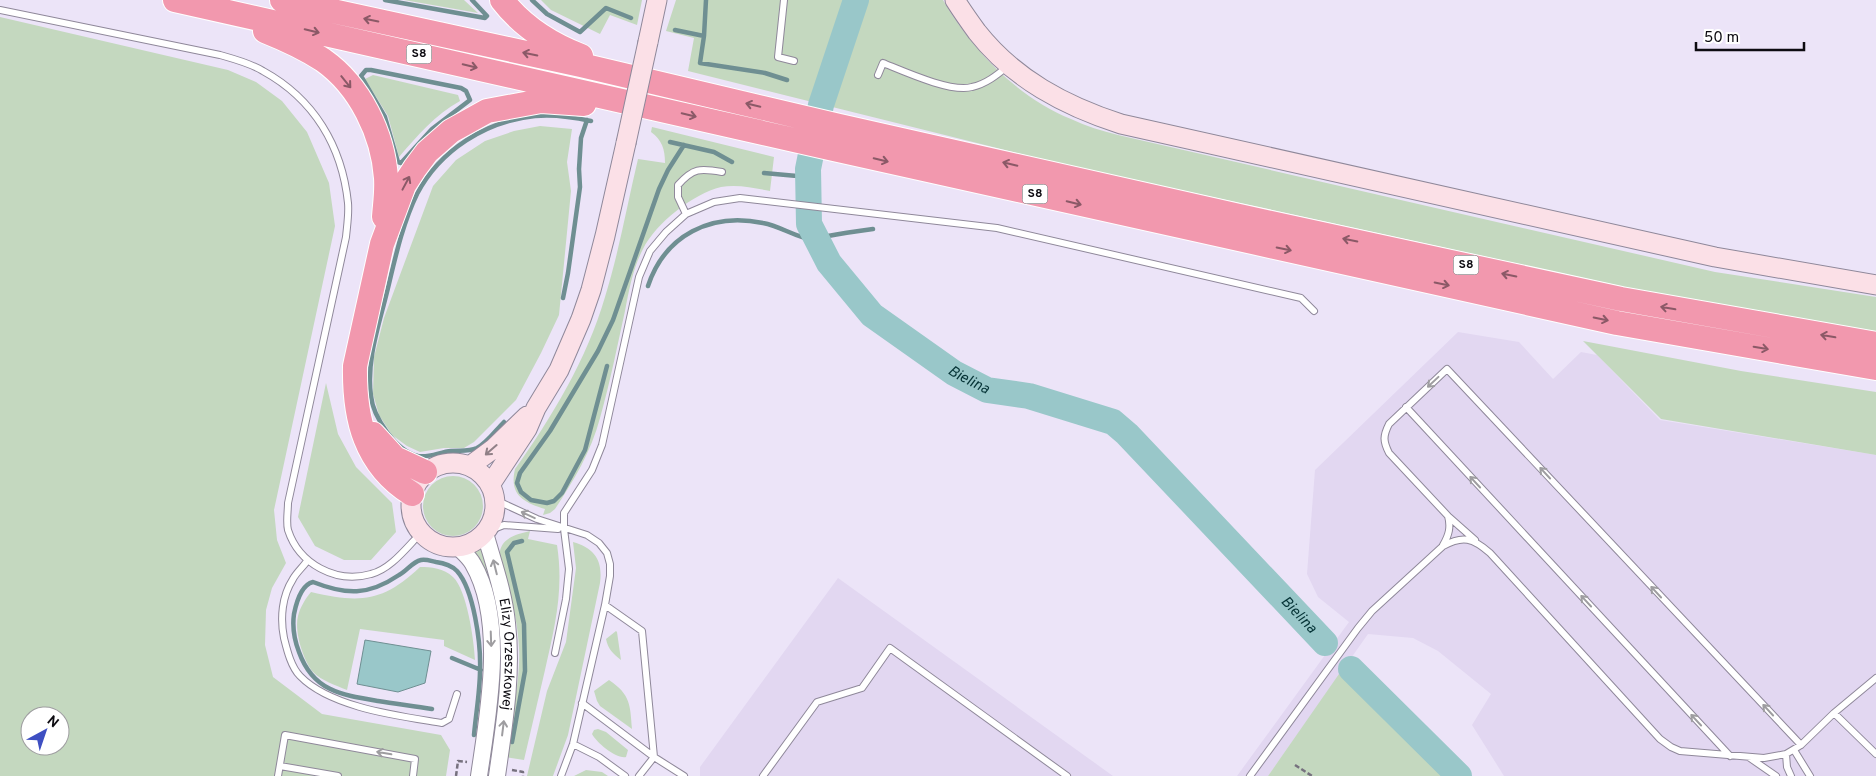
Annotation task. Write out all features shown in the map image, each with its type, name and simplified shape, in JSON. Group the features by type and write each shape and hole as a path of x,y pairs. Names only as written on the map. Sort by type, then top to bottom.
{"highway":[{"name":"S8","path":"282,0 646,80 839,126 1240,216 1621,299 1876,344"},
{"path":"502,0 523,24 538,35 577,54 646,80"},
{"name":"S8","path":"186,2 834,149 1617,323 1876,368"},
{"path":"186,2 281,37 303,48 341,75 368,113 384,158 387,180 382,244"},
{"path":"412,494 385,472 369,449 363,436 354,386 355,366 382,244 404,185 427,152 451,131 487,111 541,101 588,104 641,104"},
{"path":"357,407 373,433 387,450 405,464 426,472"}],"main road":[{"path":"492,490 527,428 536,408 559,370 582,319 604,236 657,0"},
{"path":"955,0 978,32 1009,65 1038,88 1055,98 1096,116 1121,124 1715,257 1876,285"},
{"path":"470,466 493,449 536,408"},
{"path":"446,463 458,463 470,466 482,474 492,490 495,507 492,521 485,532 468,545 458,547 444,546 432,542 421,533 414,521 411,508 412,494 417,482 426,472 436,466 446,463"}],"street":[{"name":"Elizy Orzeszkowej","path":"485,532 493,557 507,621 510,668 497,776"},
{"name":"Elizy Orzeszkowej","path":"458,547 472,562 480,579 486,596 491,628 492,663 479,776"}],"lane":[{"path":"784,0 778,57 794,60"},
{"path":"0,10 220,55 262,70 304,101 320,121 334,146 345,181 348,205 346,237 288,503 288,528 297,548 308,561 326,572 349,578 372,574 390,564 421,533"},
{"path":"878,75 883,63 953,87 969,88 984,83 1009,65"},
{"path":"686,214 678,197 678,185 688,173 703,169 722,172"},
{"path":"555,653 566,599 569,569 564,513 592,470 602,445 639,277 650,251 666,232 686,214 714,202 740,198 788,202 997,228 1301,298 1314,310"},
{"path":"1801,746 1446,369 1389,424 1384,435 1384,444 1389,453 1448,516 1490,553 1666,743 1680,751 1749,758 1764,758 1786,754 1801,746 1834,713 1876,678"},
{"path":"1406,408 1730,756"},
{"path":"492,490 502,503 564,529 587,536 599,544 606,553 610,564 605,605 573,744 561,776"},
{"path":"1443,546 1449,536 1450,524 1448,516"},
{"path":"485,532 504,526 564,529"},
{"path":"1250,776 1372,611 1443,546 1454,540 1467,539 1478,543"},
{"path":"308,561 292,579 283,604 282,626 287,653 298,675 320,692 344,703 442,724 449,719 457,694"},
{"path":"605,605 642,630 654,757 639,776"},
{"path":"763,776 817,702 862,688 890,648 1067,776"},
{"path":"582,703 654,757 684,776"},
{"path":"1834,713 1876,754"},
{"path":"278,776 285,735 415,759 413,776"},
{"path":"573,744 599,757 625,776"},
{"path":"1794,750 1810,776"},
{"path":"1786,754 1787,767 1791,776"},
{"path":"1749,758 1776,776"},
{"path":"280,766 338,776"}],"path":[{"path":"456,776 458,761"},
{"path":"1295,765 1312,776"}],"shaded area":[{"path":"404,0 464,0 478,13"},
{"path":"541,0 642,0 637,25 610,15 600,34 551,10"},
{"path":"676,0 943,0 982,54 1014,85 1051,110 1088,126 1118,135 1715,272 1876,297 1876,335 1625,287 1061,164 688,71 694,38 666,31"},
{"path":"0,17 228,70 256,82 282,101 307,132 329,183 335,226 274,510 277,540 286,563 272,588 266,610 265,645 273,677 322,714 441,735 450,750 446,776 0,776"},
{"path":"373,75 458,95 460,101 435,119 399,157 388,116 365,79"},
{"path":"540,126 572,129 567,162 571,191 559,315 516,400 474,442 464,448 444,448 420,452 407,446 392,435 379,415 373,394 374,357 384,318 433,186 456,160 485,141 514,131"},
{"path":"652,127 774,157 770,191 733,186 721,187 710,191 676,211 649,239 640,256 632,279 607,392 592,442 575,476 555,509 543,515 545,509 524,500 516,491 514,485 515,469 555,408 589,343 610,280 638,159 665,163 662,145 651,132"},
{"path":"1458,332 1519,342 1553,379 1581,352 1597,355 1660,420 1876,455 1876,776 1504,776 1472,725 1491,694 1438,651 1413,638 1368,634 1268,776 1237,776 1349,622 1318,597 1307,574 1315,470"},
{"path":"1583,341 1741,371 1876,392 1876,455 1661,419"},
{"path":"326,383 338,434 356,467 392,503 396,532 371,560 344,560 315,546 298,517"},
{"path":"447,476 459,476 470,481 478,489 483,500 481,518 470,531 459,536 447,536 436,531 428,523 423,512 423,500 428,489 436,481"},
{"path":"530,531 528,539 557,545 559,593 552,638 524,760 505,757 517,688 519,648 518,632 508,584 501,563 500,551 504,542 508,539"},
{"path":"573,542 587,548 596,556 600,568 600,583 568,735 553,776 527,776 547,691 566,642 576,568"},
{"path":"482,544 506,634 495,757 487,756 495,698 473,551"},
{"path":"420,567 442,570 453,577 458,583 469,616 475,660 444,646 444,640 360,629 347,690 313,672 303,653 297,629 299,613 311,592 343,598 369,597 394,588"},
{"path":"838,578 1113,776 700,776 700,767"},
{"path":"616,631 621,660 611,651 606,639"},
{"path":"365,640 431,651 425,683 398,692 357,684"},
{"path":"1339,674 1357,688 1452,776 1268,776"},
{"path":"609,680 622,691 628,701 632,729 600,706 597,701 594,691"},
{"path":"598,729 606,732 628,750 626,757 617,756 598,742 592,734 594,730"},
{"path":"586,770 602,772 608,776 574,776"}],"waterway":[{"path":"385,0 485,18 487,16 472,0"},
{"path":"532,0 547,14 580,32 606,8 631,18"},
{"path":"706,0 700,63 765,73 787,80"},
{"name":"Bielina","path":"856,0 821,105 808,169 809,224 829,263 872,315 954,373 987,390 1029,396 1113,422 1127,434 1325,643"},
{"path":"675,30 704,36"},
{"path":"366,70 461,88 466,91 470,100 432,129 401,163 398,162 385,117 361,76 366,70"},
{"path":"504,422 488,440 477,448 430,456 418,456 410,453 394,440 381,423 376,414 371,396 370,370 377,330 399,242 417,194 427,178 438,164 466,140 499,124 535,116 563,116 591,121"},
{"path":"563,298 580,187 581,138 587,120"},
{"path":"670,142 714,152 732,162"},
{"path":"607,366 585,450 562,493 554,501 547,503 531,500 521,492 517,483 520,473 550,431 598,351 613,320 659,189 668,170 684,145"},
{"path":"764,173 808,177"},
{"path":"648,286 656,268 666,253 692,231 708,225 725,221 744,220 763,223 813,240 826,236 873,229"},
{"path":"512,742 525,671 524,624 507,552 514,543 522,541"},
{"path":"432,709 352,696 330,689 320,683 305,665 299,652 293,629 296,605 305,587 313,582 347,591 367,590 388,582 418,561 423,560 445,564 455,569 468,591 478,632 480,678 474,735"},
{"path":"452,658 481,670"},
{"name":"Bielina","path":"1351,669 1459,776"}]}
